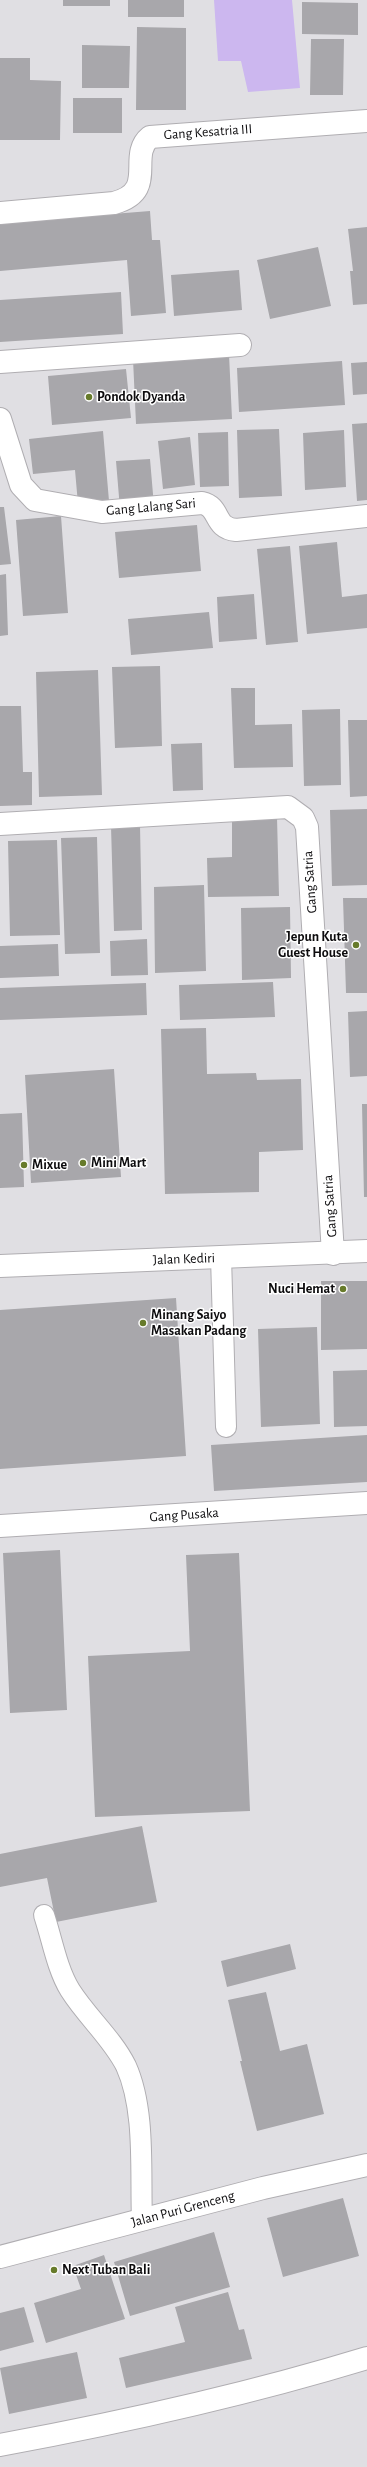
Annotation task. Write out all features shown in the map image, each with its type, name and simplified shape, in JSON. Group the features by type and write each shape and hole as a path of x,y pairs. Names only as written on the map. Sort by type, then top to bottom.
{"street":[{"name":"Gang Kesatria III","path":"0,213 114,203 127,199 133,195 138,187 144,145 150,137 367,120"},
{"path":"0,362 240,345"},
{"name":"Gang Lalang Sari","path":"0,419 21,485 35,500 102,512 202,503 212,507 221,525 228,529 236,530 367,516"},
{"name":"Gang Satria","path":"0,824 288,807 303,818 306,827 333,1254"},
{"name":"Jalan Kediri","path":"0,1266 333,1254 367,1251"},
{"name":"Gang Pusaka","path":"0,1526 367,1503"},
{"name":"Jalan Puri Grenceng","path":"0,2257 263,2188 367,2165"},
{"path":"0,2445 155,2415 257,2390 367,2358"}],"lane":[{"path":"221,1257 226,1427"},
{"path":"44,1915 69,1989 107,2036 126,2066 133,2086 139,2121 142,2220"}],"shaded area":[{"path":"214,0 292,0 300,88 248,92 241,61 218,61"}],"building":[{"path":"63,0 110,0 110,6 63,6"},
{"path":"128,0 184,0 184,17 128,17"},
{"path":"302,2 358,3 358,35 302,34"},
{"path":"137,27 186,28 186,110 136,110"},
{"path":"311,39 344,39 343,95 310,95"},
{"path":"82,45 130,46 129,88 82,88"},
{"path":"0,58 30,58 30,80 61,81 60,140 0,140"},
{"path":"73,98 122,98 122,133 73,133"},
{"path":"150,211 152,240 160,240 166,313 131,316 127,260 0,271 0,223"},
{"path":"367,227 367,304 353,305 350,271 353,271 348,229"},
{"path":"318,247 331,306 270,319 257,260"},
{"path":"239,270 242,310 174,316 171,275"},
{"path":"121,292 123,334 0,342 0,300"},
{"path":"229,354 232,419 136,424 133,359"},
{"path":"342,361 345,405 239,412 237,368"},
{"path":"367,362 367,394 353,395 351,363"},
{"name":"Pondok Dyanda","path":"126,369 131,418 52,425 48,376"},
{"path":"367,423 367,500 357,501 352,424"},
{"path":"279,429 282,496 239,498 237,430"},
{"path":"344,430 346,487 305,490 303,433"},
{"path":"103,431 109,501 78,504 75,470 33,474 29,439"},
{"path":"228,432 229,486 200,487 198,433"},
{"path":"190,437 195,485 163,489 158,441"},
{"path":"150,459 154,506 120,509 116,461"},
{"path":"0,507 4,507 11,564 0,565"},
{"path":"61,516 68,613 23,616 16,520"},
{"path":"197,525 201,571 119,578 115,532"},
{"path":"337,542 342,597 367,594 367,628 307,634 299,546"},
{"path":"290,546 298,642 266,645 257,549"},
{"path":"6,574 8,635 0,636 0,575"},
{"path":"254,594 257,639 219,642 217,597"},
{"path":"209,612 213,648 131,655 128,619"},
{"path":"160,666 162,746 115,748 112,667"},
{"path":"98,670 102,795 39,797 36,672"},
{"path":"231,688 255,688 255,725 292,724 293,767 234,768"},
{"path":"0,706 21,706 23,772 32,772 32,805 0,806"},
{"path":"340,709 341,785 304,786 302,710"},
{"path":"348,720 367,720 367,796 350,797"},
{"path":"202,743 203,790 173,791 171,744"},
{"path":"367,809 367,885 332,886 330,810"},
{"path":"277,817 279,896 208,897 207,858 232,857 232,819"},
{"path":"140,825 142,930 114,931 111,826"},
{"path":"97,837 100,953 65,954 61,838"},
{"path":"57,840 60,935 10,936 8,841"},
{"path":"204,885 206,971 155,973 154,887"},
{"name":"Jepun Kuta Guest House","path":"343,898 367,898 367,993 346,993"},
{"path":"290,907 291,978 242,980 241,908"},
{"path":"147,939 148,975 111,976 110,941"},
{"path":"58,944 59,976 0,978 0,946"},
{"path":"273,982 275,1017 180,1020 179,985"},
{"path":"146,983 147,1015 0,1020 0,988"},
{"path":"367,1011 367,1076 350,1077 348,1012"},
{"path":"206,1028 207,1074 256,1073 257,1080 301,1079 303,1150 259,1152 259,1192 165,1194 161,1029"},
{"path":"114,1069 121,1177 31,1183 25,1075"},
{"path":"362,1104 367,1104 367,1197 364,1197"},
{"path":"22,1113 24,1187 0,1188 0,1114"},
{"path":"321,1281 367,1281 367,1349 321,1350"},
{"path":"176,1298 186,1456 0,1469 0,1310"},
{"path":"317,1327 320,1424 261,1427 258,1329"},
{"path":"367,1370 367,1426 334,1427 333,1371"},
{"path":"367,1435 367,1482 214,1491 211,1445"},
{"path":"60,1550 67,1710 10,1713 3,1553"},
{"path":"239,1553 250,1811 95,1817 88,1656 190,1651 186,1555"},
{"path":"142,1826 157,1902 56,1922 47,1878 0,1887 0,1854"},
{"path":"290,1944 296,1969 227,1987 221,1961"},
{"path":"266,1992 280,2051 307,2044 324,2114 257,2131 240,2061 242,2061 228,2000"},
{"path":"343,2198 359,2256 283,2277 267,2218"},
{"path":"214,2232 230,2287 130,2316 114,2262"},
{"path":"104,2255 125,2319 46,2343 34,2303 81,2289 73,2266"},
{"path":"228,2292 239,2330 244,2329 252,2359 126,2388 119,2358 185,2342 175,2307"},
{"path":"24,2307 34,2342 0,2351 0,2313"},
{"path":"77,2352 87,2398 9,2414 0,2368"}],"place":[{"name":"Pondok Dyanda","path":"89,397"},
{"name":"Jepun Kuta Guest House","path":"356,945"},
{"name":"Mini Mart","path":"83,1163"},
{"name":"Mixue","path":"24,1165"},
{"name":"Nuci Hemat","path":"343,1289"},
{"name":"Minang Saiyo Masakan Padang","path":"143,1323"},
{"name":"Next Tuban Bali","path":"54,2270"}]}
